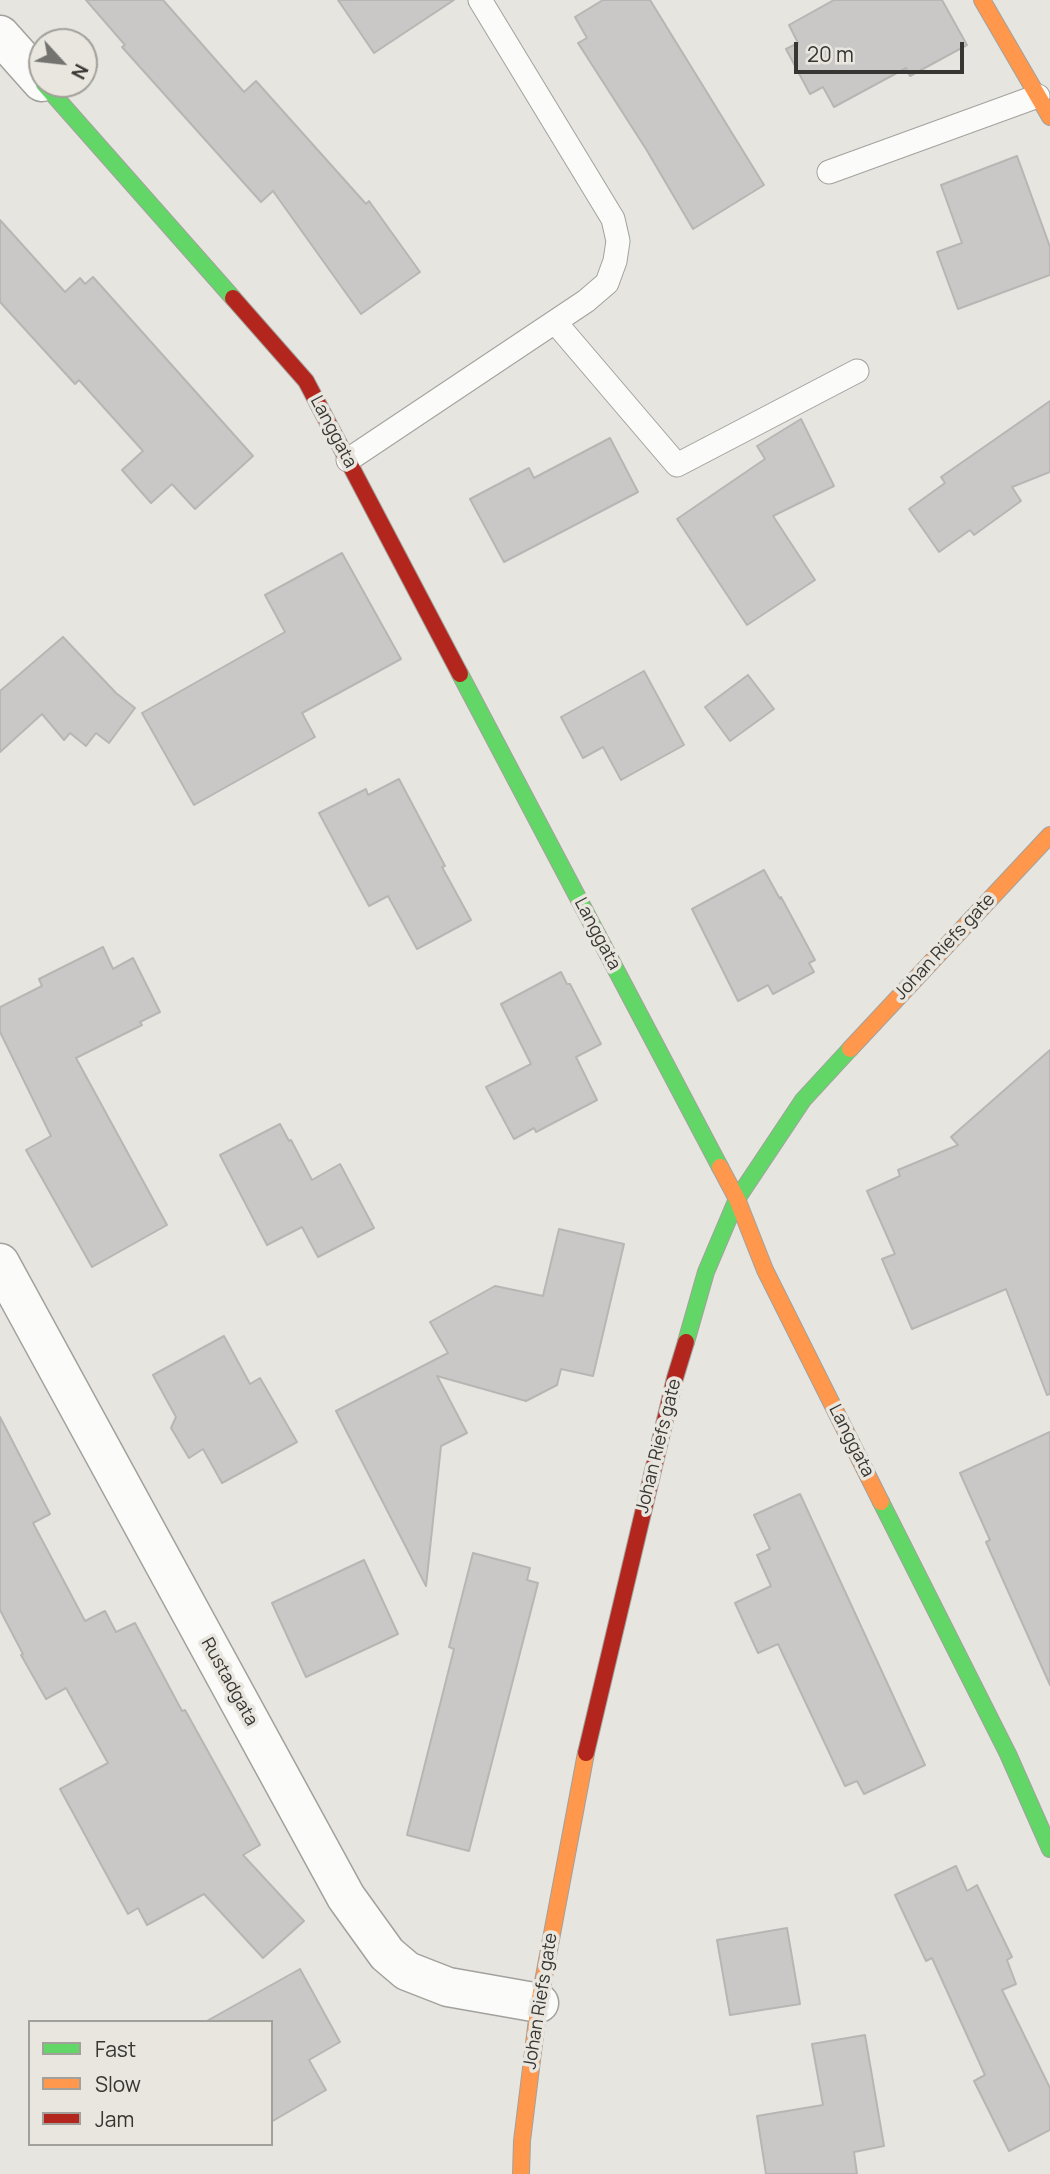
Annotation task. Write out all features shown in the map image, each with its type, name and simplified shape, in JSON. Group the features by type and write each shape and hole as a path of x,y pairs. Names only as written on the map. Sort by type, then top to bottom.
{"street":[{"path":"982,0 1050,117"},
{"name":"Langgata","path":"0,34 28,66"},
{"name":"Langgata","path":"56,98 306,381 737,1199 765,1270 1008,1754 1050,1849"},
{"name":"Johan Riefs gate","path":"521,2174 522,2141 539,2003 581,1772 675,1378 706,1272 737,1199 803,1100 1050,835"},
{"name":"Rustadgata","path":"0,1263 346,1897 387,1954 407,1971 448,1987 539,2003"}],"lane":[{"path":"348,460 586,301 607,283 615,261 618,241 613,219 480,0"},
{"path":"829,172 1038,96"},
{"path":"555,322 677,465 857,371"}],"building":[{"path":"86,0 163,0 244,92 256,81 366,204 369,201 420,272 361,314 273,191 261,202 122,47 125,45"},
{"path":"338,0 454,0 374,53"},
{"path":"603,0 650,0 764,185 693,229 578,43 587,38 575,17"},
{"path":"834,0 942,0 967,45 910,76 906,68 834,107 823,87 810,94 786,49 798,43 789,25"},
{"path":"1017,156 1050,247 1050,275 958,309 937,252 962,243 941,185"},
{"path":"0,220 65,292 80,278 85,284 93,277 253,456 195,509 172,484 151,503 122,470 143,451 79,380 75,384 0,302"},
{"path":"1050,401 1050,472 1012,487 1021,501 974,535 970,530 939,552 909,509 945,483 941,477"},
{"path":"801,419 834,486 773,516 815,580 747,625 677,519 765,459 757,446"},
{"path":"610,438 638,492 504,562 470,499 529,468 534,478"},
{"path":"342,553 401,659 302,713 315,737 194,805 142,713 285,632 265,595"},
{"path":"63,637 116,693 135,708 109,743 96,733 86,746 70,733 64,740 42,714 0,752 0,691"},
{"path":"644,671 684,745 621,780 603,747 583,758 561,717"},
{"path":"748,675 774,709 730,741 705,707"},
{"path":"399,779 471,920 417,949 388,896 369,906 319,813 366,789 368,795"},
{"path":"764,870 815,960 809,963 814,972 773,994 768,985 738,1001 692,909"},
{"path":"103,947 113,969 133,958 160,1012 140,1022 142,1025 76,1058 167,1225 92,1267 26,1150 51,1136 0,1032 0,1007 42,986 39,979"},
{"path":"561,972 601,1044 576,1057 597,1100 536,1132 534,1128 514,1139 486,1087 531,1064 501,1004"},
{"path":"1050,1050 1050,1394 1047,1395 1006,1289 912,1329 882,1259 895,1254 867,1191 900,1176 898,1170 958,1145 951,1137"},
{"path":"280,1124 312,1180 340,1164 374,1228 318,1257 302,1227 267,1245 220,1155"},
{"path":"559,1229 624,1244 593,1376 561,1369 557,1385 526,1401 437,1376 467,1433 441,1446 426,1586 336,1411 448,1353 430,1322 495,1286 543,1296"},
{"path":"224,1336 250,1384 260,1378 297,1442 222,1483 203,1449 189,1458 171,1428 176,1417 153,1375"},
{"path":"0,1417 50,1514 33,1523 85,1621 105,1611 116,1632 135,1623 182,1711 185,1710 260,1845 243,1855 304,1921 263,1958 204,1894 147,1925 138,1908 128,1914 60,1789 108,1763 66,1688 46,1699 0,1610"},
{"path":"1050,1432 1050,1685 986,1542 990,1540 960,1473"},
{"path":"800,1494 925,1765 864,1794 857,1781 845,1786 778,1644 758,1653 735,1603 771,1586 757,1555 770,1549 754,1515"},
{"path":"473,1553 530,1568 527,1580 538,1583 469,1851 407,1835 454,1649 449,1647"},
{"path":"364,1560 398,1634 306,1677 272,1603"},
{"path":"956,1866 967,1891 977,1885 1012,1957 1007,1960 1016,1984 1002,1990 1050,2088 1050,2130 1009,2151 974,2081 985,2075 932,1958 926,1961 895,1895"},
{"path":"787,1928 800,2004 730,2015 717,1940"},
{"path":"300,1969 340,2042 309,2060 326,2090 273,2121 273,2020 209,2020"},
{"path":"865,2035 884,2146 854,2152 857,2174 766,2174 757,2116 823,2105 812,2044"}],"traffic: fast":[{"path":"56,98 233,298"},
{"path":"460,674 720,1167"},
{"path":"686,1342 706,1272 737,1199 803,1100 850,1049"},
{"path":"881,1502 1008,1754 1050,1849"}],"traffic: slow":[{"path":"982,0 1050,117"},
{"path":"850,1049 1050,835"},
{"path":"720,1167 737,1199 765,1270 881,1502"},
{"path":"521,2174 522,2141 539,2003 586,1753"}],"traffic: jam":[{"path":"233,298 306,381 460,674"},
{"path":"586,1753 675,1378 686,1342"}]}
